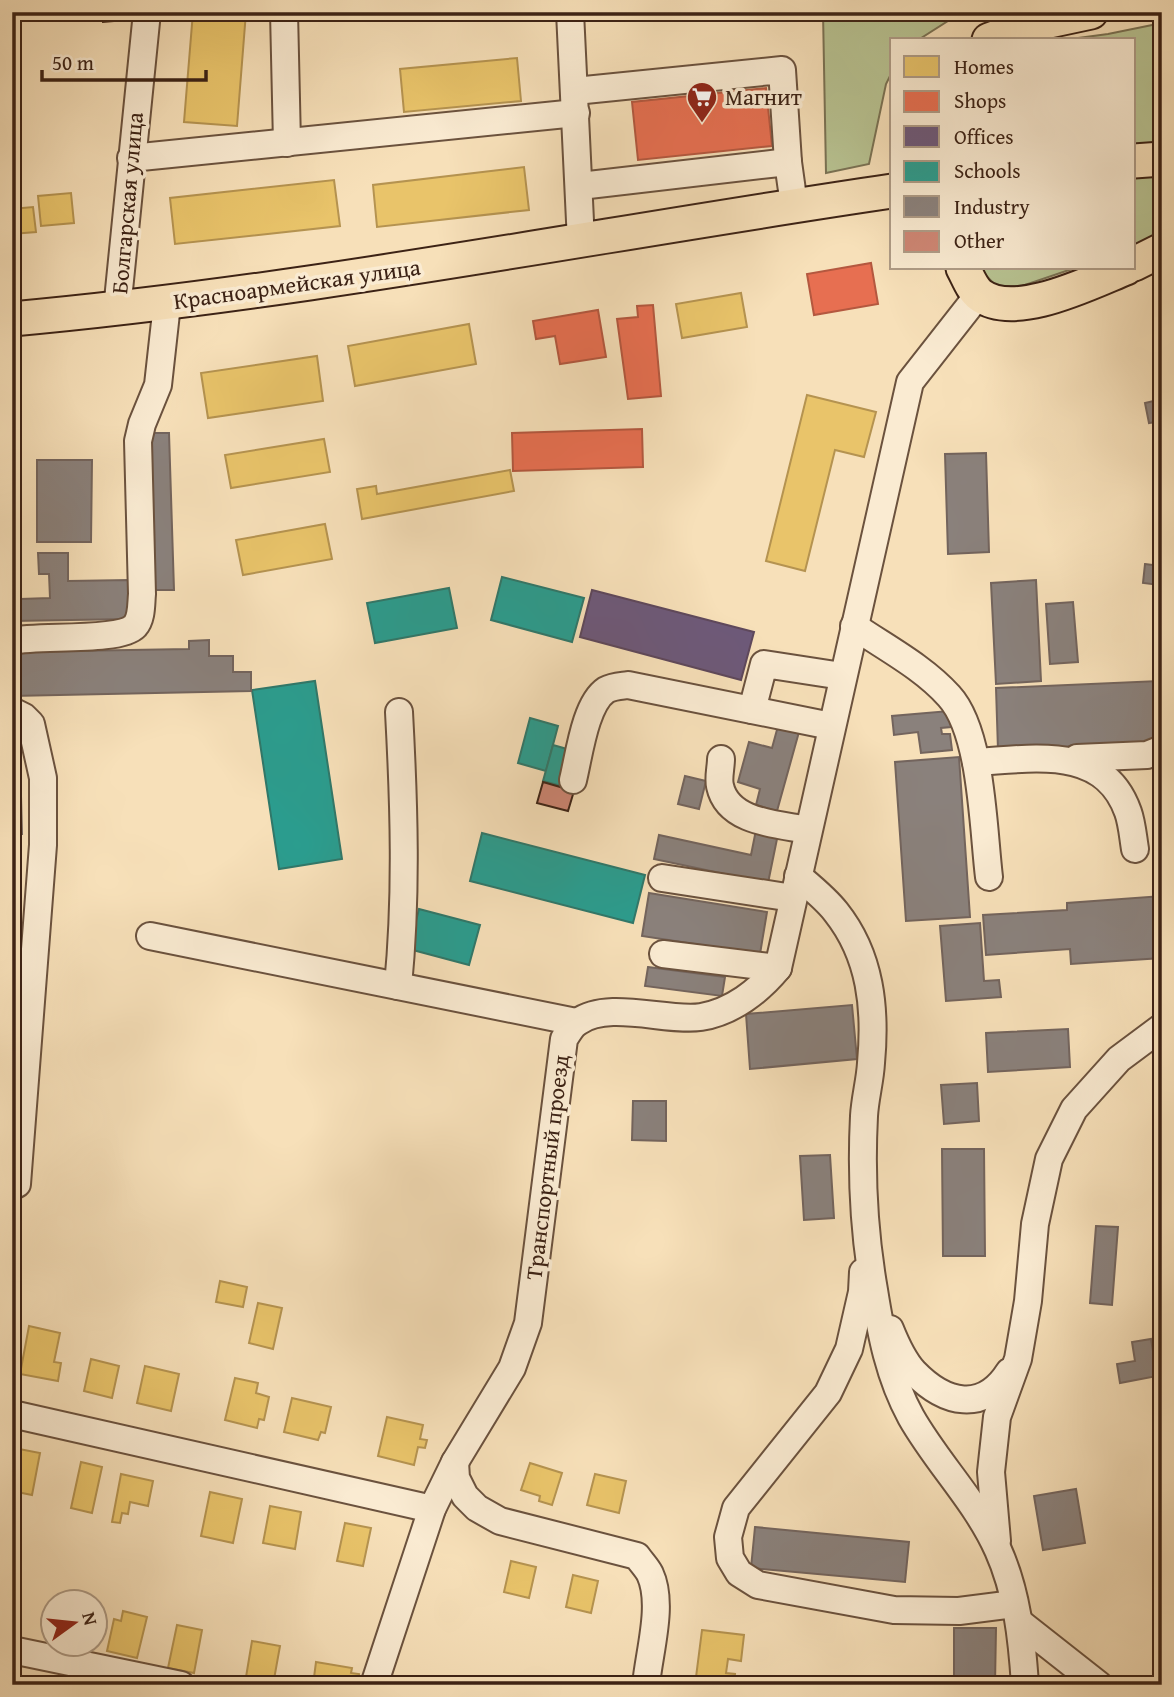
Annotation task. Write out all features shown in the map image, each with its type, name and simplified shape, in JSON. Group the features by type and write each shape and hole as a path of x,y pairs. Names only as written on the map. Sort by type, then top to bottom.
{"main road":[{"path":"994,38 1030,25 1091,12"},
{"path":"1136,161 1162,159"},
{"name":"Красноармейская улица","path":"12,319 167,304 581,242 886,191"},
{"path":"1136,263 1162,250"},
{"path":"971,281 1005,304 1028,303 1120,270"}],"street":[{"name":"Болгарская улица","path":"117,310 146,12"},
{"path":"284,12 287,143"},
{"path":"569,12 581,242"},
{"path":"131,158 287,143 782,70 788,162 787,206"},
{"path":"580,186 788,162"},
{"path":"663,954 778,968 910,382 971,281"},
{"path":"12,641 29,637 111,635 126,632 136,625 141,613 142,594 138,441 158,385 167,304"},
{"path":"854,626 926,676 950,697 966,724 976,762 989,877"},
{"path":"752,710 764,664 843,672"},
{"path":"573,780 591,711 599,696 610,688 628,685 831,726"},
{"path":"12,711 31,724 43,778 43,845 18,1184"},
{"path":"398,986 403,928 405,838 399,712"},
{"path":"976,762 1113,758 1147,755 1162,749"},
{"path":"1053,758 1079,762 1102,774 1117,790 1128,813 1135,849"},
{"path":"721,759 719,784 725,800 735,810 751,818 808,830"},
{"path":"662,878 795,887 836,911 855,941 870,982 874,1020 861,1171 873,1288 888,1366 911,1417 976,1510 998,1550"},
{"path":"150,936 576,1022"},
{"name":"Транспортный проезд","path":"374,1685 432,1509 455,1462 512,1368 528,1323 564,1039 576,1022 598,1013 701,1017 730,1007 763,986 778,968"},
{"path":"1025,1685 1017,1613 998,1550 991,1472 997,1418 1018,1359 1028,1301 1035,1224 1049,1159 1074,1109 1119,1059 1162,1027"},
{"path":"867,1227 862,1292 849,1349 828,1393 736,1508 728,1537 730,1558 739,1573 758,1586 894,1610 1017,1613 1099,1685"},
{"path":"873,1288 899,1351 914,1372 941,1393 963,1400 983,1398 1001,1385 1018,1359"},
{"path":"12,1414 432,1509"},
{"path":"455,1462 456,1478 465,1496 477,1508 500,1521 637,1556 649,1573 654,1588 655,1614 646,1685"},
{"path":"12,1650 181,1685"}],"green space":[{"path":"823,12 962,12 921,38 890,38 890,76 869,164 826,173"},
{"path":"1162,23 1162,230 1151,239 1136,245 1136,38 1078,38"},
{"path":"981,270 1069,270 1022,286 996,286"}],"building: Homes":[{"path":"193,12 246,12 237,126 184,122"},
{"path":"517,58 521,101 404,112 400,69"},
{"path":"524,167 529,210 377,227 373,185"},
{"path":"334,180 340,226 175,244 170,198"},
{"path":"71,193 74,223 41,226 38,196"},
{"path":"33,207 36,232 12,234 12,209"},
{"path":"741,293 747,327 682,338 676,304"},
{"path":"469,324 476,364 355,386 348,346"},
{"path":"317,356 323,401 208,418 201,373"},
{"path":"807,395 876,412 864,457 835,450 805,571 766,561"},
{"path":"324,439 330,472 231,488 225,455"},
{"path":"510,470 514,491 362,519 357,489 376,486 377,494"},
{"path":"325,524 332,559 243,575 236,540"},
{"path":"220,1281 247,1287 243,1307 216,1302"},
{"path":"258,1303 282,1308 273,1349 249,1343"},
{"path":"29,1326 60,1333 54,1362 61,1363 58,1381 20,1374"},
{"path":"91,1359 119,1366 112,1398 84,1391"},
{"path":"145,1366 179,1374 171,1411 137,1403"},
{"path":"235,1378 258,1383 256,1393 269,1397 264,1420 259,1419 257,1428 225,1420"},
{"path":"292,1398 331,1407 325,1433 321,1432 318,1440 284,1432"},
{"path":"387,1417 423,1425 420,1439 427,1440 425,1448 418,1447 414,1465 378,1456"},
{"path":"14,1448 40,1453 32,1495 12,1491"},
{"path":"81,1462 102,1467 92,1513 71,1508"},
{"path":"530,1463 562,1473 552,1505 539,1501 540,1496 521,1490"},
{"path":"121,1474 153,1481 148,1506 130,1502 128,1514 122,1513 120,1523 112,1522"},
{"path":"595,1474 626,1481 619,1513 587,1505"},
{"path":"210,1492 242,1499 233,1543 201,1536"},
{"path":"270,1506 301,1512 295,1549 263,1543"},
{"path":"345,1523 371,1528 363,1566 337,1561"},
{"path":"511,1561 536,1567 529,1598 504,1592"},
{"path":"573,1575 598,1581 591,1613 566,1607"},
{"path":"123,1611 147,1617 137,1658 108,1651 114,1619 121,1621"},
{"path":"177,1625 202,1630 194,1673 168,1668"},
{"path":"702,1630 744,1635 741,1661 728,1659 726,1673 735,1674 734,1685 695,1685"},
{"path":"252,1641 280,1646 273,1685 245,1683"},
{"path":"316,1662 352,1668 351,1673 359,1674 358,1685 313,1685"}],"building: Shops":[{"name":"Магнит","path":"766,88 772,146 638,160 632,102"},
{"path":"871,263 878,304 814,315 807,274"},
{"path":"653,305 661,396 628,399 617,319 638,317 637,306"},
{"path":"598,310 606,357 560,364 555,336 536,339 533,321"},
{"path":"642,429 643,467 513,471 512,433"}],"building: Offices":[{"path":"592,590 754,632 741,680 580,637"}],"building: Schools":[{"path":"502,577 584,598 572,642 491,620"},
{"path":"449,588 457,628 375,643 367,603"},
{"path":"315,681 342,859 279,869 252,690"},
{"path":"530,718 558,726 546,771 518,763"},
{"path":"553,745 574,751 565,787 543,781"},
{"path":"482,833 645,875 633,923 470,881"},
{"path":"419,909 480,925 469,965 409,949"}],"building: Industry":[{"path":"1162,399 1162,421 1149,423 1145,403"},
{"path":"147,433 169,433 174,590 151,590"},
{"path":"986,453 989,552 948,554 945,454"},
{"path":"37,460 92,460 91,542 37,542"},
{"path":"38,553 68,553 68,581 129,580 130,619 12,621 12,579 20,579 20,599 50,598 49,574 39,574"},
{"path":"1145,564 1161,566 1159,585 1143,583"},
{"path":"1036,580 1041,681 996,684 991,583"},
{"path":"1073,602 1078,662 1050,664 1046,604"},
{"path":"209,640 209,656 233,656 233,672 251,672 251,691 12,696 12,652 189,649 189,641"},
{"path":"1159,681 1161,742 998,750 996,688"},
{"path":"949,711 951,727 941,728 942,734 950,734 952,750 921,753 918,732 894,735 892,716"},
{"path":"12,720 19,720 22,834 12,834"},
{"path":"778,726 799,732 777,811 756,805 760,789 738,782 749,742 772,748"},
{"path":"959,757 970,917 906,921 895,762"},
{"path":"685,776 706,781 699,809 678,804"},
{"path":"756,830 778,834 768,883 654,859 659,835 751,855"},
{"path":"649,893 767,912 760,954 642,936"},
{"path":"1162,896 1162,958 1071,964 1070,949 986,955 983,915 1067,910 1067,903"},
{"path":"980,923 984,981 999,980 1001,997 946,1001 940,926"},
{"path":"648,967 725,977 722,996 645,986"},
{"path":"852,1005 857,1059 750,1069 746,1014"},
{"path":"1068,1029 1070,1067 988,1072 986,1033"},
{"path":"977,1083 979,1121 944,1124 941,1085"},
{"path":"633,1101 666,1101 666,1141 632,1140"},
{"path":"942,1149 984,1149 985,1256 943,1256"},
{"path":"830,1155 834,1218 804,1220 800,1156"},
{"path":"1096,1226 1118,1227 1112,1305 1090,1303"},
{"path":"1151,1339 1157,1376 1120,1383 1117,1364 1135,1361 1132,1342"},
{"path":"1076,1489 1085,1543 1043,1550 1034,1496"},
{"path":"755,1527 909,1542 905,1582 751,1568"},
{"path":"954,1628 996,1628 995,1685 954,1685"}],"building: Other":[{"path":"102,12 125,12 125,20 103,22"},
{"path":"543,782 574,791 568,811 537,803"}],"place":[{"name":"Магнит","path":"702,124"}]}
